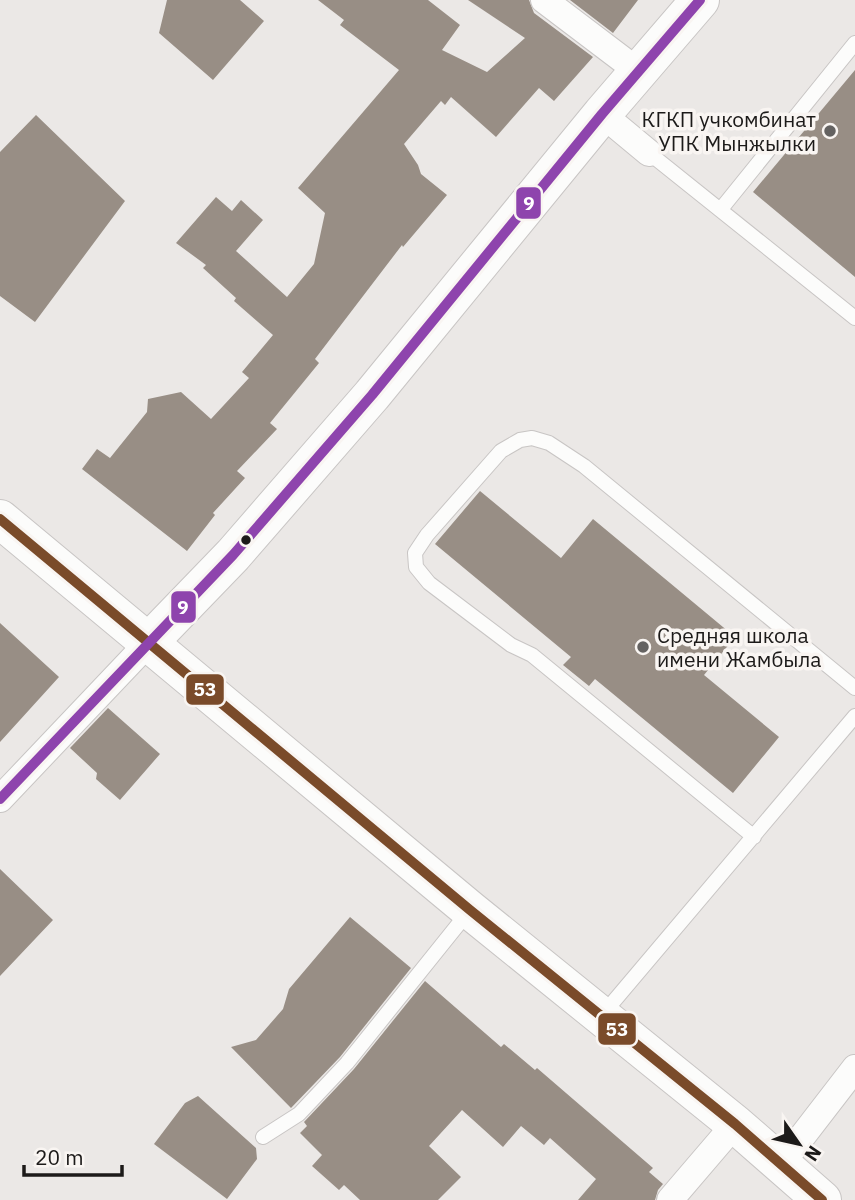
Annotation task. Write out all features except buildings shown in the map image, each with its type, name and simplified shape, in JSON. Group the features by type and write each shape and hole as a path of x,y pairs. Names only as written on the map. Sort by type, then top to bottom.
{"main road":[{"path":"149,642 233,555 372,395 602,114 700,0"},
{"path":"0,519 470,910 735,1124 822,1200"}],"street":[{"path":"544,0 639,72"},
{"path":"602,114 649,153"},
{"path":"0,799 149,642"},
{"path":"781,1164 855,1068"},
{"path":"670,1200 735,1124"}],"lane":[{"path":"721,209 855,43"},
{"path":"649,153 855,318"},
{"path":"754,837 532,655 511,645 429,583 416,566 415,553 426,535 501,451 520,440 532,438 549,443 584,466 855,688"},
{"path":"602,1015 855,716"},
{"path":"263,1137 299,1114 347,1063 470,910"}],"transit line":[{"name":"9","path":"0,799 233,555 372,395 602,114 700,0"},
{"name":"53","path":"0,519 470,910 735,1124 822,1200"}],"place":[{"name":"КГКП учкомбинат УПК Мынжылки","path":"830,131"},
{"name":"Средняя школа имени Жамбыла","path":"643,647"}]}
